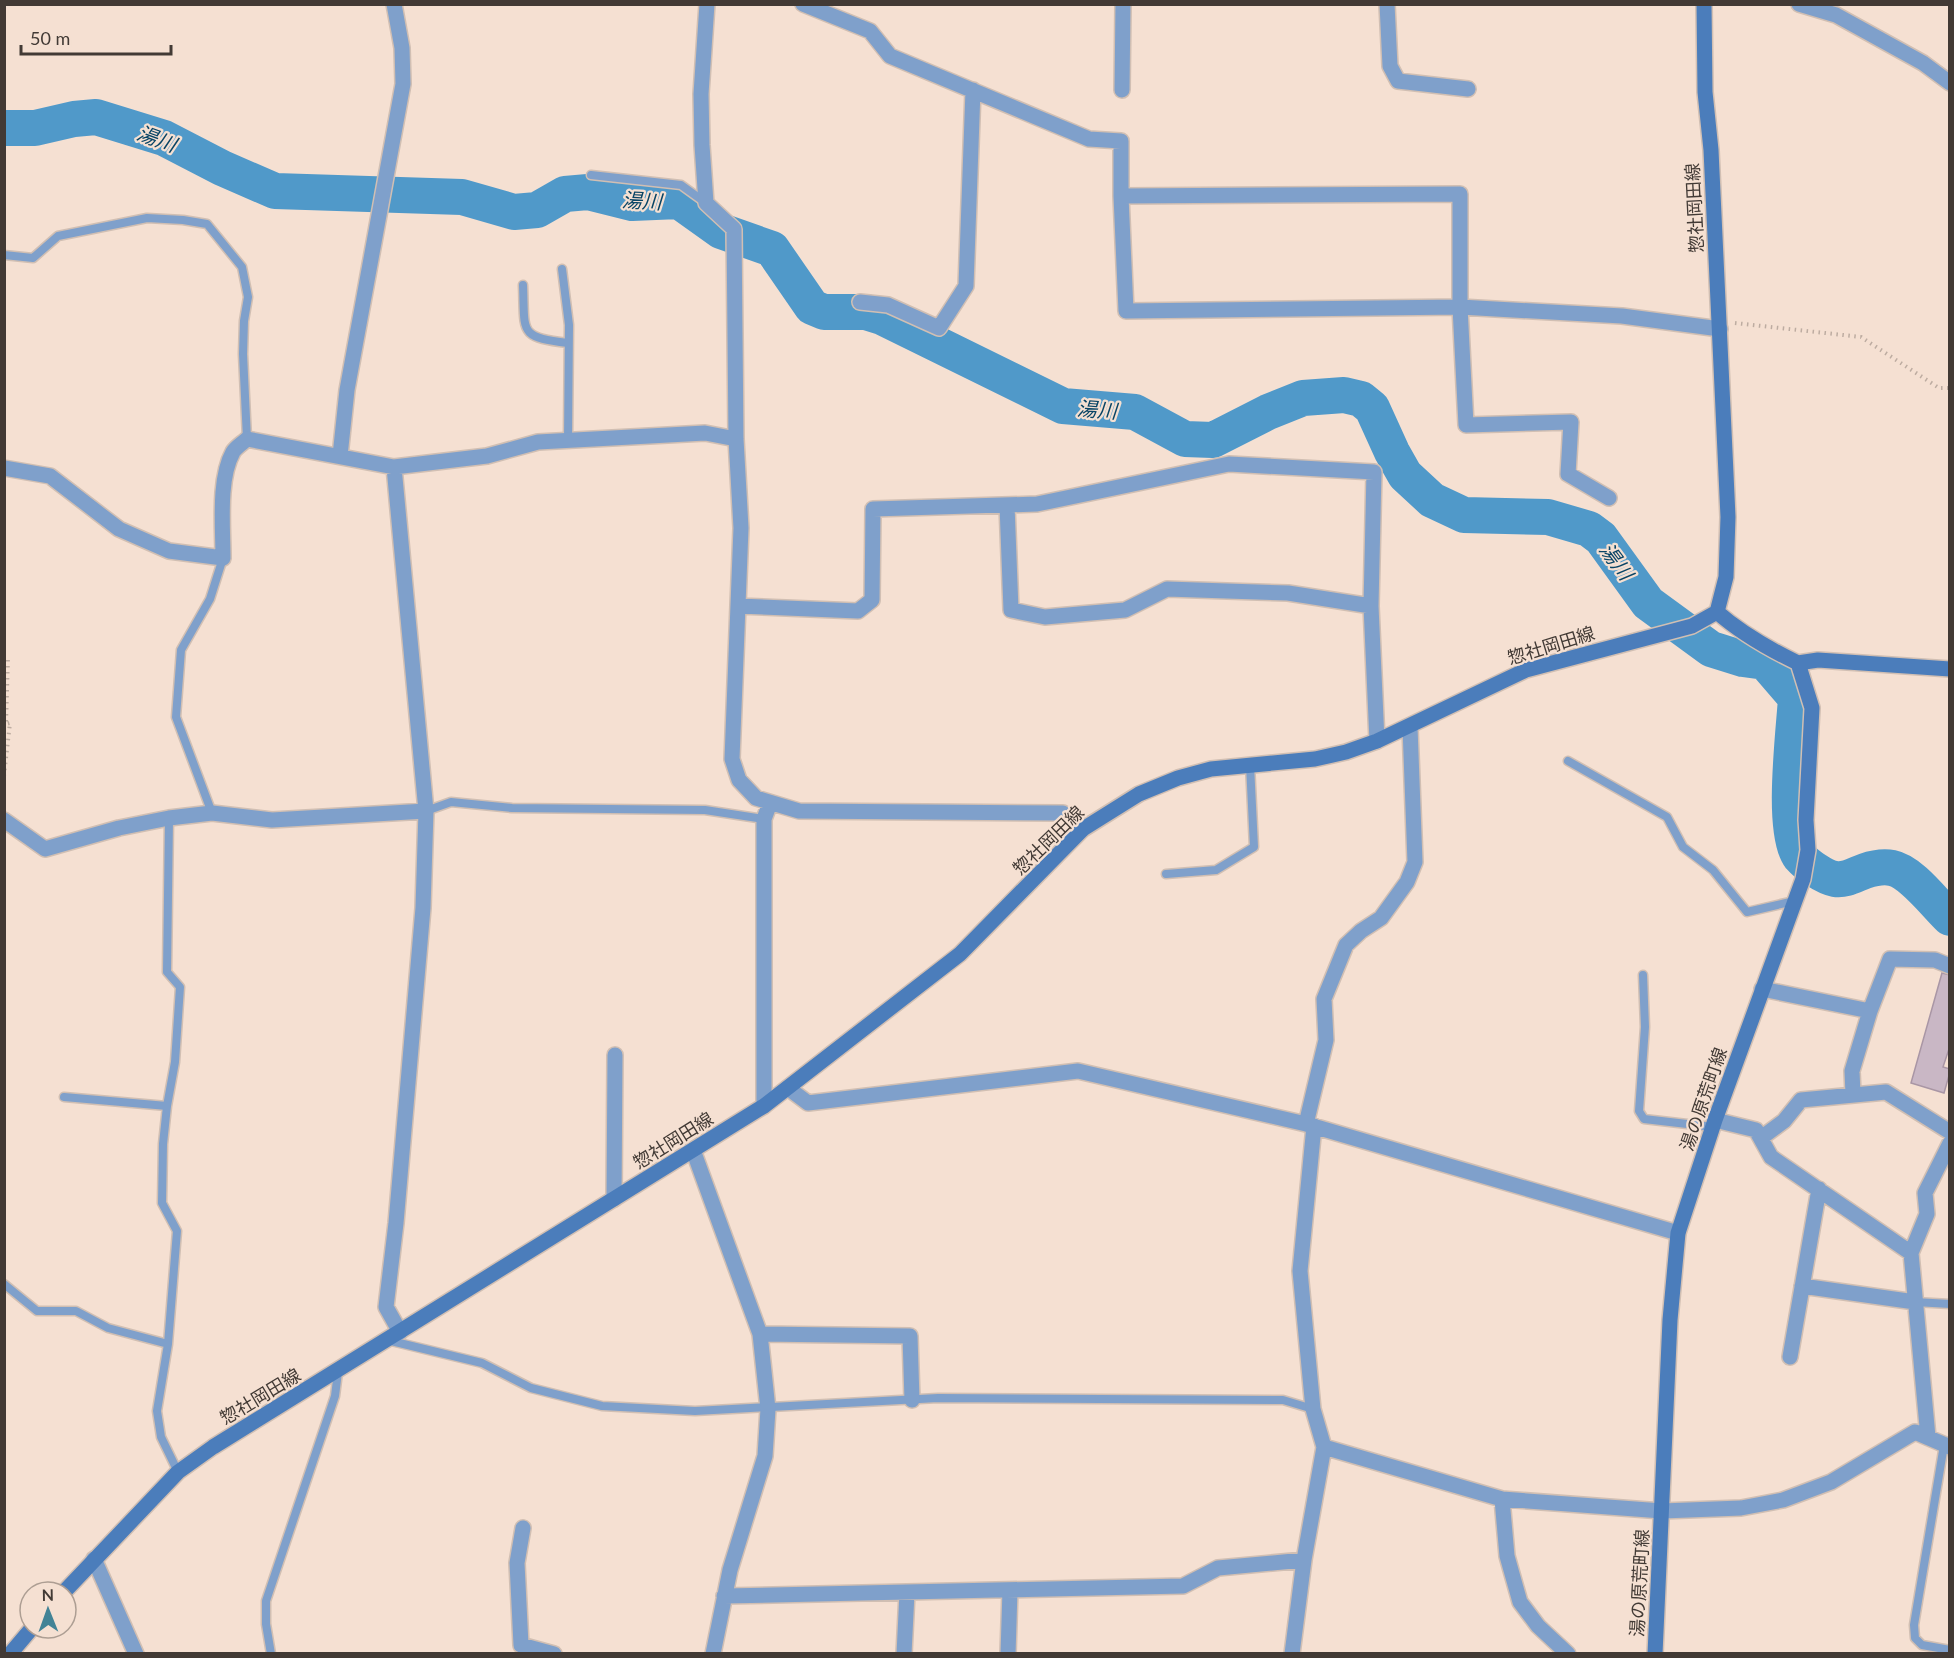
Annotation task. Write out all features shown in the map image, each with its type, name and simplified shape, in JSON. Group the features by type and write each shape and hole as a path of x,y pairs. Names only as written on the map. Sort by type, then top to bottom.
{"main road":[{"name":"惣社岡田線","path":"75,1580 178,1472 213,1447 338,1372 764,1106 960,954 1083,829 1139,794 1178,778 1211,769 1315,759 1346,752 1410,727 1526,670 1692,627 1717,612 1726,578 1728,517 1711,150 1705,92 1704,4"},
{"path":"1717,612 1734,628 1760,645 1798,663 1818,660 1950,669"},
{"name":"湯の原荒町線","path":"1655,1653 1670,1320 1678,1233 1714,1124 1803,879 1808,850 1806,820 1812,708 1798,663"},
{"path":"10,1653 21,1640"}],"street":[{"path":"340,456 346,390 403,84 402,48 394,4"},
{"path":"707,4 701,94 706,203 734,229 736,439 741,528 732,759 739,780 756,798 799,811 1063,813 1083,829"},
{"path":"803,4 870,31 890,56 1089,139 1121,141 1126,311 1460,307 1622,316 1719,326"},
{"path":"1122,90 1123,4"},
{"path":"1387,4 1390,66 1398,81 1468,89"},
{"path":"1799,4 1836,15 1923,63 1950,83"},
{"path":"860,302 888,305 939,328 966,286 973,90"},
{"path":"1121,196 1460,194 1460,307 1466,425 1571,422 1568,474 1609,498"},
{"path":"4,468 50,476 119,528 169,550 223,558 223,497 227,471 234,452 247,439 394,467 487,456 538,442 705,433 736,439"},
{"path":"738,606 858,610 872,600 873,509 1037,504 1228,464 1374,472 1371,606 1377,741"},
{"path":"393,1336 386,1307 396,1223 422,920 426,811 394,467"},
{"path":"1007,505 1011,610 1046,616 1125,610 1167,589 1288,593 1371,606"},
{"path":"1292,1653 1304,1560 1324,1447 1313,1409 1300,1271 1310,1125 1326,1040 1324,999 1346,945 1361,931 1381,918 1407,882 1414,862 1410,727"},
{"path":"764,1106 764,819 770,803"},
{"path":"4,820 45,849 119,828 169,818 212,813 272,820 426,811"},
{"path":"1853,1094 1852,1071 1870,1011 1890,959 1935,960 1950,966"},
{"path":"1762,989 1870,1011"},
{"path":"614,1199 615,1056"},
{"path":"788,1088 808,1102 1078,1071 1310,1125 1678,1233"},
{"path":"1761,1138 1784,1121 1801,1100 1886,1092 1950,1131"},
{"path":"1714,1124 1756,1130 1771,1157 1911,1253"},
{"path":"1928,1437 1911,1253 1927,1214 1925,1192 1950,1143"},
{"path":"693,1150 760,1334 768,1408 765,1456 724,1596 713,1653"},
{"path":"1790,1357 1819,1190"},
{"path":"1802,1286 1915,1302"},
{"path":"760,1334 910,1336 912,1400"},
{"path":"1324,1447 1502,1499 1662,1511 1742,1508 1783,1500 1831,1482 1915,1432 1947,1446"},
{"path":"1502,1499 1507,1556 1520,1602 1538,1626 1568,1653"},
{"path":"523,1528 517,1563 521,1645 554,1653"},
{"path":"94,1559 136,1653"},
{"path":"724,1596 1183,1586 1218,1568 1304,1560"},
{"path":"1008,1653 1010,1590"},
{"path":"904,1653 907,1593"}],"lane":[{"path":"591,175 681,186 706,203"},
{"path":"4,255 33,258 58,236 147,218 207,224 242,267 248,297 244,321 243,354 247,439"},
{"path":"562,268 569,325 568,440"},
{"path":"523,285 524,323 528,333 538,339 568,344"},
{"path":"212,813 176,717 182,650 210,599 223,558"},
{"path":"1568,761 1667,817 1683,847 1713,870 1747,912 1794,901"},
{"path":"1166,874 1216,870 1254,847 1250,765"},
{"path":"426,811 451,802 512,808 705,810 764,819"},
{"path":"169,818 167,972 180,987 176,1062 167,1106 163,1144 162,1203 177,1231 168,1344 157,1411 161,1437 178,1472"},
{"path":"1643,975 1645,1027 1639,1111 1644,1119 1714,1124"},
{"path":"64,1097 167,1106"},
{"path":"4,1284 37,1311 76,1311 108,1328 168,1344"},
{"path":"1915,1302 1950,1304"},
{"path":"393,1336 482,1364 531,1388 602,1406 695,1411 912,1400 1283,1400 1313,1409"},
{"path":"271,1653 266,1624 266,1600 334,1396 338,1372"},
{"path":"1947,1446 1914,1624 1915,1638 1922,1645 1950,1650"}],"path":[{"path":"1719,326 1861,338 1939,388 1950,388"},
{"path":"4,776 10,723 6,724 8,657"}],"building":[{"path":"1942,973 1950,975 1950,1046 1943,1067 1950,1069 1950,1072 1944,1093 1911,1083"}],"waterway":[{"name":"湯川","path":"4,128 35,128 74,119 96,117 164,138 222,168 275,191 462,197 514,212 537,210 565,194 588,192 632,203 679,201 721,231 772,249 812,307 824,312 866,312 882,317 1063,406 1135,412 1185,439 1213,440 1268,412 1303,398 1344,395 1361,399 1372,408 1405,475 1432,500 1464,515 1548,517 1589,529 1601,538 1648,603 1711,649 1743,659 1765,662 1796,698 1790,805 1794,845 1800,857 1816,870 1835,879 1847,878 1878,868 1888,867 1900,871 1915,882 1950,918"}]}
